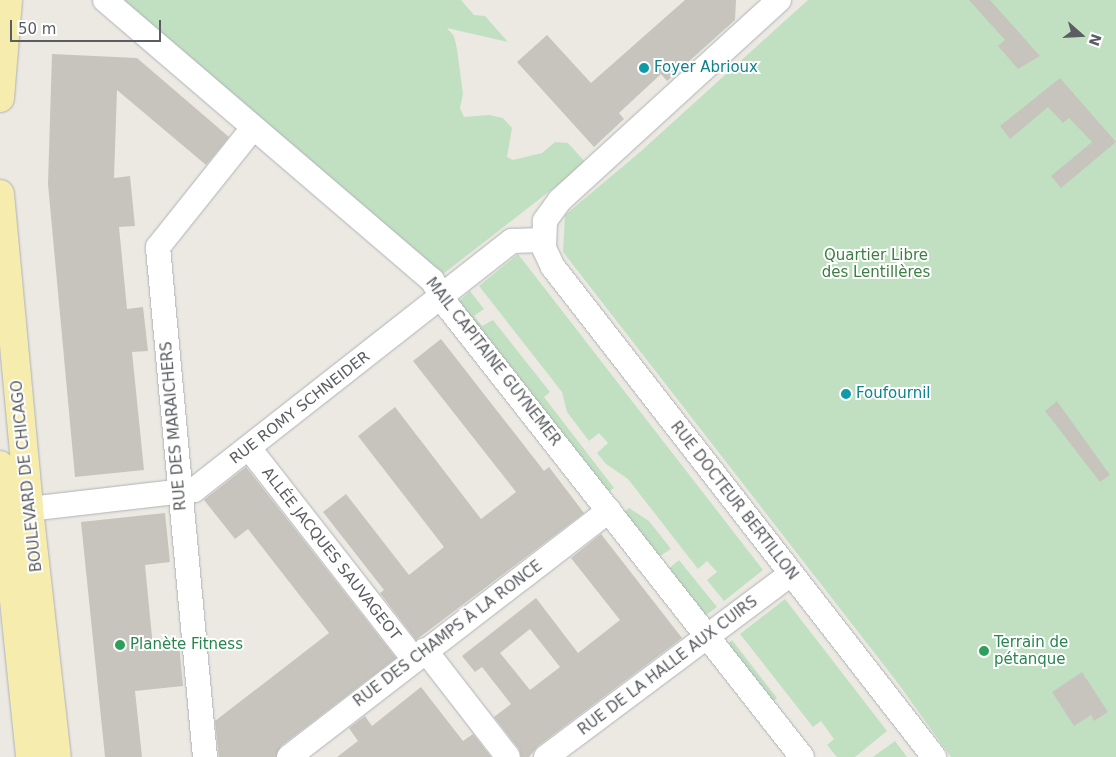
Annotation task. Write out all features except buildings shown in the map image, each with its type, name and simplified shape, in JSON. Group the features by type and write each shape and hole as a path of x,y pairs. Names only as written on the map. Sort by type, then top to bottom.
{"main road":[{"path":"0,98 8,0"},
{"name":"BOULEVARD DE CHICAGO","path":"0,194 29,509 57,757"},
{"name":"BOULEVARD DE CHICAGO","path":"0,465 30,757"}],"street":[{"name":"MAIL CAPITAINE GUYNEMER","path":"106,0 432,280 442,296 802,757"},
{"path":"543,240 545,221 560,200 779,0"},
{"name":"RUE DES MARAICHERS","path":"204,757 158,247 253,128"},
{"name":"RUE ROMY SCHNEIDER","path":"29,509 194,490 512,241 543,240"},
{"name":"RUE DOCTEUR BERTILLON","path":"543,240 553,267 934,757"},
{"name":"ALLÉE JACQUES SAUVAGEOT","path":"248,448 420,655 508,757"},
{"name":"RUE DES CHAMPS À LA RONCE","path":"289,757 609,511"},
{"name":"RUE DE LA HALLE AUX CUIRS","path":"546,757 790,574"}],"green space":[{"path":"119,0 461,0 474,15 485,16 508,42 447,28 454,36 457,49 463,94 460,108 464,117 489,115 503,118 512,128 507,157 513,160 542,153 555,142 568,143 586,163 443,274"},
{"name":"Quartier Libre des Lentillères","path":"808,0 1116,0 1116,757 951,757 897,682 563,252 565,215 640,152"},
{"path":"518,254 763,570 724,601 707,580 717,572 707,561 698,569 628,479 606,464 597,453 608,443 599,433 589,441 567,412 562,392 479,286"},
{"path":"470,291 484,309 474,316 482,326 493,320 550,392 544,397 614,488 604,496 456,304"},
{"path":"629,508 649,521 671,549 655,559 620,515"},
{"path":"679,560 717,607 702,618 666,571"},
{"path":"785,599 887,731 855,757 837,757 827,745 834,739 821,721 813,727 740,634"},
{"path":"732,640 777,698 769,705 724,648"},
{"path":"895,741 907,757 873,757"}],"place":[{"name":"Foyer Abrioux","path":"644,68"},
{"name":"Foufournil","path":"846,394"},
{"name":"Planète Fitness","path":"120,645"},
{"name":"Terrain de pétanque","path":"984,651"}]}
